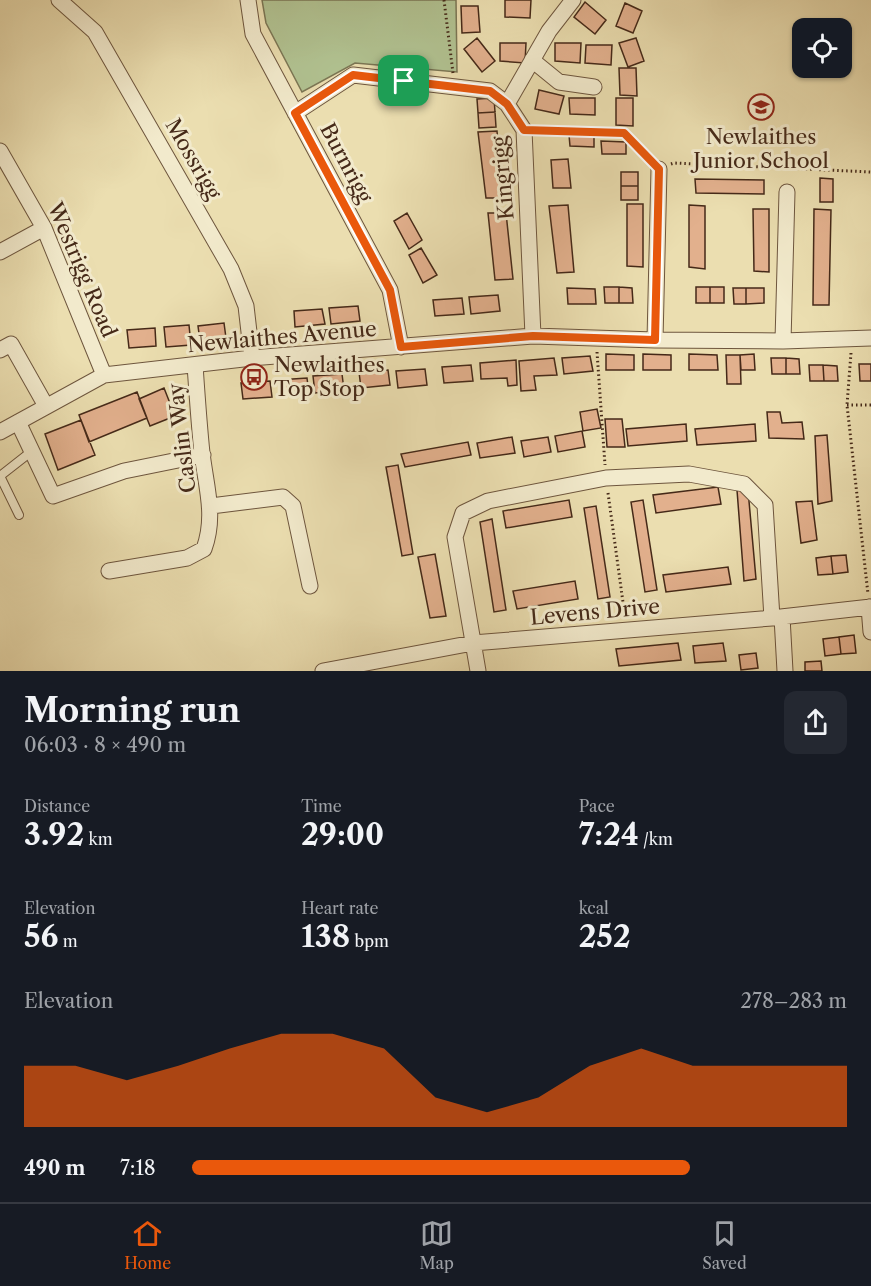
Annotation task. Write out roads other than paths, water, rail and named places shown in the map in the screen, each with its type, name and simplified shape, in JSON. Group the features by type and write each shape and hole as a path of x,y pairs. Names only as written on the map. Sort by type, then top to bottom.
{"street":[{"name":"Mossrigg","path":"59,0 95,32 231,268 246,306 252,358"},
{"name":"Burnrigg","path":"248,0 253,34 390,290 401,347"},
{"path":"507,104 549,31 573,0"},
{"path":"532,60 559,82 594,87"},
{"name":"Kingrigg","path":"295,113 353,75 490,91 507,104 524,130 533,336"},
{"name":"Westrigg Road","path":"0,151 44,228 104,375"},
{"path":"655,340 659,169"},
{"path":"783,341 787,192"},
{"path":"0,252 44,228"},
{"name":"Newlaithes Avenue","path":"0,432 104,375 252,358 533,336 783,341 871,338"},
{"path":"0,350 11,344 46,406"},
{"name":"Caslin Way","path":"109,571 187,558 204,549 210,533 211,506 202,455 195,365"},
{"path":"18,422 53,496 124,471 202,455"},
{"path":"478,671 455,537 463,513 488,501 606,478 689,474 744,484 765,505 785,671"},
{"name":"Caslin Way","path":"211,506 283,497 293,506 310,586"},
{"path":"870,607 871,632"},
{"name":"Levens Drive","path":"323,671 473,643 870,607"}],"lane":[{"path":"19,515 0,476 32,452"}],"place":[{"name":"Newlaithes Junior School","path":"761,107"},
{"name":"Newlaithes Top Stop","path":"254,377"}]}
